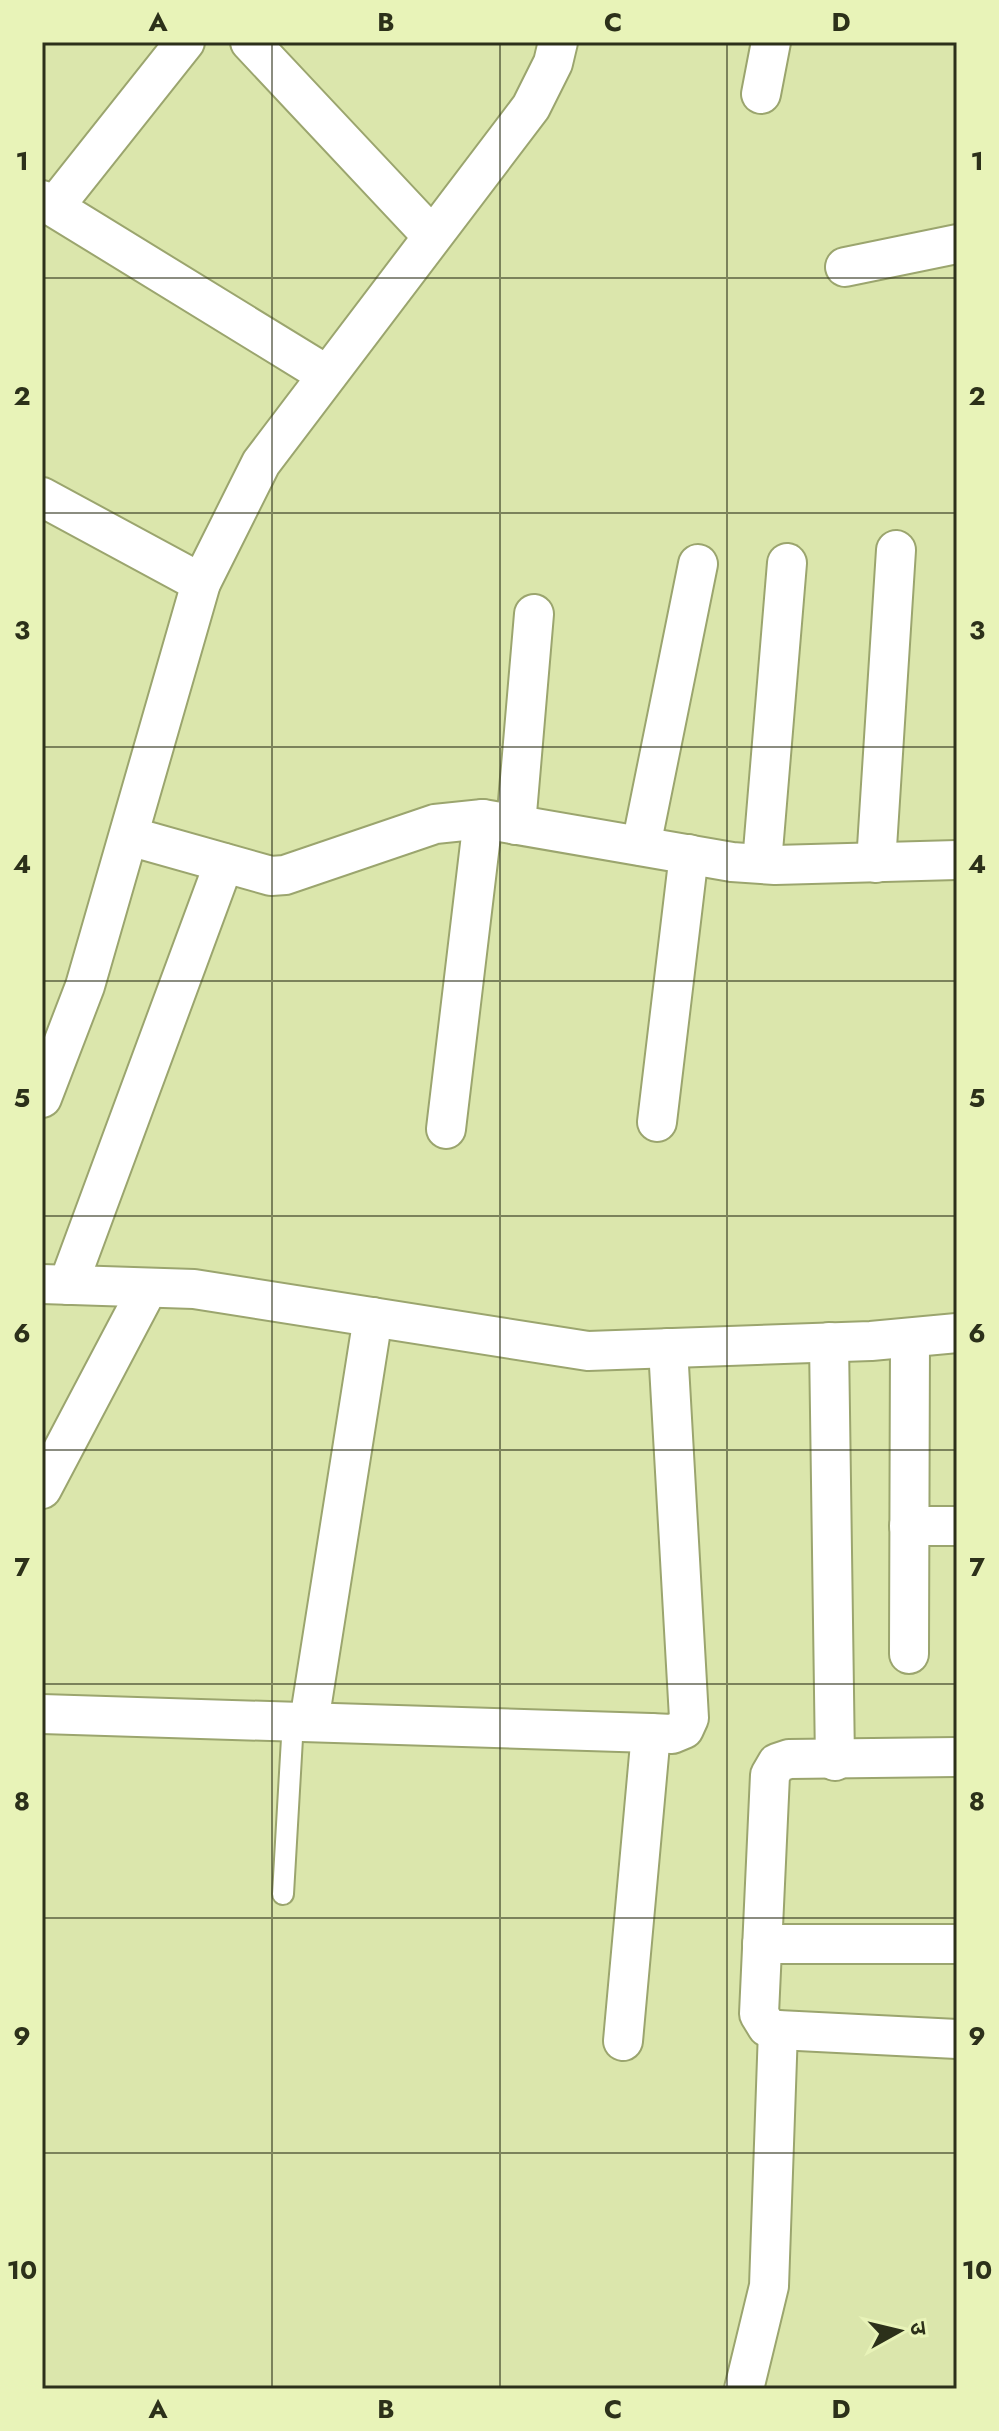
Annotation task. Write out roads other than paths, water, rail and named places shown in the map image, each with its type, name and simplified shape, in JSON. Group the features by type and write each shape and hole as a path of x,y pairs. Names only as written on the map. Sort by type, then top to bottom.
{"street":[{"path":"185,42 48,203 327,375"},
{"path":"250,42 432,236"},
{"path":"42,1098 85,986 201,583 261,463 531,107 553,63 558,42"},
{"path":"761,94 771,42"},
{"path":"845,267 957,244"},
{"path":"42,497 201,583"},
{"path":"876,863 896,550"},
{"path":"762,863 787,563"},
{"path":"641,846 698,564"},
{"path":"446,1129 534,614"},
{"path":"129,836 257,875 285,875 435,824 499,822 762,863 957,860"},
{"path":"657,1122 689,854"},
{"path":"224,863 55,1285 194,1289 588,1351 829,1342 957,1333"},
{"path":"42,1489 148,1288"},
{"path":"301,1722 373,1317"},
{"path":"909,1654 910,1338"},
{"path":"829,1342 835,1761"},
{"path":"42,1714 672,1734 684,1729 689,1718 668,1348"},
{"path":"909,1526 957,1526"},
{"path":"623,2041 651,1733"},
{"path":"957,1757 835,1761 789,1759 777,1763 770,1775 759,2014 767,2027 778,2030 957,2039"},
{"path":"762,1944 957,1944"},
{"path":"744,2389 769,2286 778,2030"}],"lane":[{"path":"283,1894 301,1722"}]}
